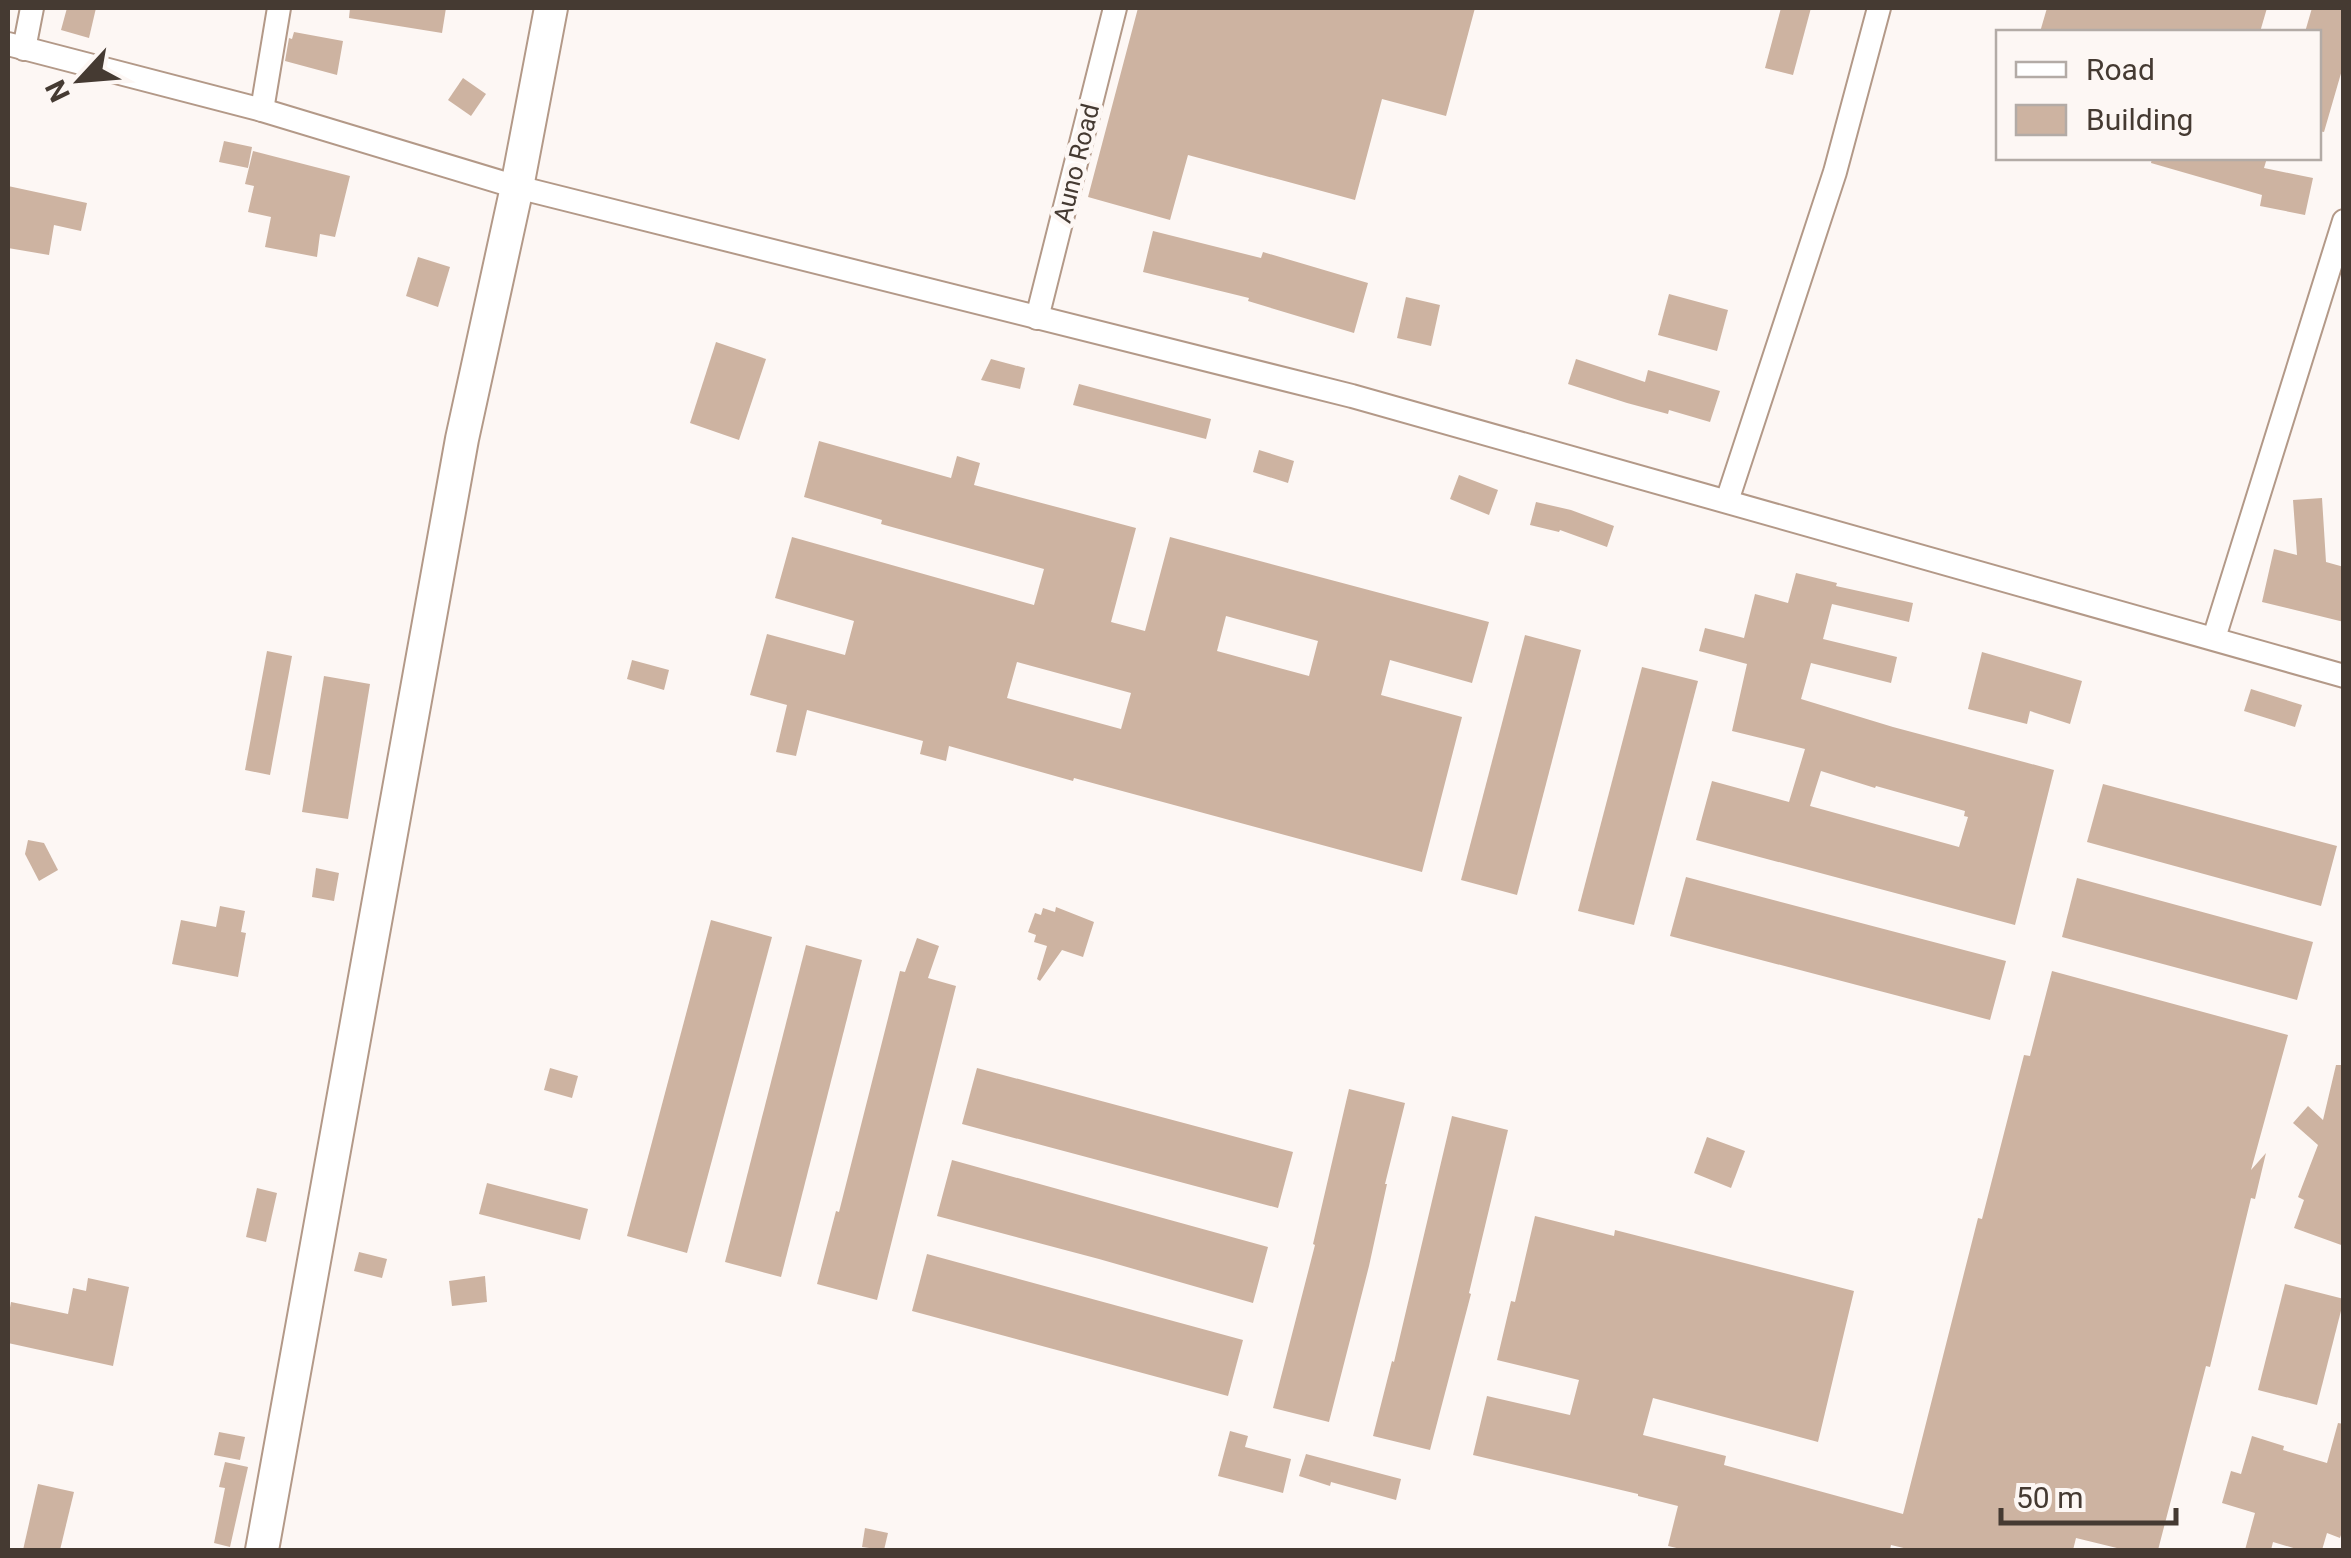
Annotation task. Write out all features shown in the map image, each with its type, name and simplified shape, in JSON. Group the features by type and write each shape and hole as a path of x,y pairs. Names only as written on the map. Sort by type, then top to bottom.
{"street":[{"path":"32,8 16,47 262,110 517,187 1352,396 2344,676"},
{"path":"262,110 279,8"},
{"path":"262,1550 462,438 551,8"},
{"name":"Auno Road","path":"1036,318 1115,8"},
{"path":"1727,502 1835,172 1879,8"},
{"path":"2214,638 2344,222"}],"building":[{"path":"67,8 96,8 89,38 61,30"},
{"path":"350,8 446,8 442,33 349,18"},
{"path":"1138,8 1475,8 1446,116 1382,99 1355,200 1188,155 1170,220 1088,197"},
{"path":"1781,8 1811,8 1793,75 1765,68"},
{"path":"2047,8 2267,8 2261,30 2041,30"},
{"path":"2312,8 2344,8 2344,63 2324,132 2321,30 2306,30"},
{"path":"294,32 343,41 337,75 285,61"},
{"path":"463,78 486,94 471,116 448,100"},
{"path":"224,141 252,147 248,168 219,162"},
{"path":"253,151 350,176 335,237 320,234 317,257 265,247 271,217 248,212 254,186 245,184"},
{"path":"2266,160 2264,168 2313,178 2305,215 2260,206 2262,195 2151,163"},
{"path":"8,186 87,203 81,231 54,225 49,255 8,248"},
{"path":"1153,231 1261,258 1263,252 1368,283 1354,333 1248,301 1249,298 1143,272"},
{"path":"418,257 450,267 438,307 406,296"},
{"path":"1669,294 1728,310 1717,351 1658,335"},
{"path":"1406,297 1440,305 1431,346 1397,338"},
{"path":"716,342 766,359 739,440 690,423"},
{"path":"991,359 1025,368 1020,389 981,380"},
{"path":"1576,359 1645,382 1648,370 1720,391 1710,422 1669,410 1668,414 1568,384"},
{"path":"1079,384 1211,419 1206,439 1073,405"},
{"path":"819,441 951,478 957,456 980,463 974,485 1136,528 1111,622 1145,631 1170,537 1489,622 1472,683 1390,660 1381,695 1462,717 1422,872 949,746 946,761 920,754 923,741 807,710 796,756 776,752 787,705 750,695 767,634 845,655 854,621 775,598 792,537 1034,605 1044,569 881,524 882,520 804,497","holes":["1226,616 1318,641 1309,676 1217,651","1017,662 1131,693 1121,729 1007,698"]},
{"path":"1259,450 1294,461 1288,483 1253,472"},
{"path":"1459,475 1498,490 1489,515 1450,499"},
{"path":"2322,498 2326,562 2344,567 2344,622 2262,602 2274,549 2297,555 2293,500"},
{"path":"1536,502 1614,526 1607,547 1560,530 1530,525"},
{"path":"1796,573 1913,603 1909,622 1832,604 1823,639 1897,657 1891,683 1811,663 1801,699 2054,770 2015,925 1696,840 1712,781 1789,802 1805,749 1732,731 1747,664 1699,651 1705,628 1744,638 1755,594 1788,603","holes":["1821,771 1965,811 1964,816 1968,817 1959,847 1810,806"]},
{"path":"1525,635 1581,650 1517,895 1461,880"},
{"path":"267,651 292,656 270,775 245,770"},
{"path":"1982,652 2082,681 2070,724 2030,711 2027,724 1968,709"},
{"path":"632,660 669,670 664,690 627,679"},
{"path":"1642,667 1698,681 1634,925 1578,911"},
{"path":"324,676 370,684 348,819 302,812"},
{"path":"2251,689 2302,705 2295,727 2244,711"},
{"path":"2103,784 2337,846 2321,906 2087,842"},
{"path":"28,840 44,843 58,870 39,881 25,854"},
{"path":"316,868 339,873 334,901 312,897"},
{"path":"1686,877 2006,961 1990,1020 1670,936"},
{"path":"2077,878 2313,942 2297,1000 2062,937"},
{"path":"220,906 245,911 241,932 246,933 238,977 172,964 181,920 216,927"},
{"path":"1056,907 1094,922 1083,957 1062,950 1040,981 1037,979 1047,946 1034,942 1036,935 1028,932 1035,913 1041,915 1043,908 1055,912"},
{"path":"711,920 772,937 687,1253 627,1236"},
{"path":"917,938 939,946 928,978 956,986 877,1300 817,1284 900,971 905,972"},
{"path":"806,945 862,960 781,1277 725,1262"},
{"path":"2052,971 2288,1035 2251,1170 2266,1153 2255,1199 2251,1198 2210,1367 2206,1366 2158,1550 2125,1550 2076,1538 2073,1550 1912,1550 1891,1545 1890,1550 1685,1550 1668,1546 1678,1506 1473,1455 1487,1396 1570,1415 1579,1380 1497,1360 1535,1216 1614,1236 1615,1230 1854,1291 1818,1442 1653,1398 1643,1435 1726,1456 1724,1465 1903,1514 1978,1218 1982,1219 2024,1055 2030,1056"},
{"path":"2336,1065 2344,1065 2344,1246 2294,1228 2304,1200 2298,1197 2318,1145 2293,1123 2308,1106 2323,1120"},
{"path":"550,1068 578,1076 572,1098 544,1090"},
{"path":"977,1068 1293,1152 1278,1208 962,1124"},
{"path":"1349,1089 1405,1103 1329,1422 1273,1408 1315,1245"},
{"path":"1452,1116 1508,1130 1430,1450 1373,1436"},
{"path":"1707,1137 1745,1151 1731,1188 1694,1173"},
{"path":"952,1160 1268,1247 1253,1303 937,1216"},
{"path":"487,1183 588,1209 580,1240 479,1214"},
{"path":"257,1188 277,1193 266,1242 246,1237"},
{"path":"359,1252 387,1259 382,1278 354,1271"},
{"path":"927,1254 1243,1340 1228,1396 912,1311"},
{"path":"485,1276 487,1302 452,1306 449,1281"},
{"path":"88,1278 129,1287 113,1366 8,1343 11,1302 68,1314 73,1288 86,1291"},
{"path":"2285,1284 2344,1299 2317,1405 2258,1390"},
{"path":"2338,1423 2344,1424 2344,1526 2340,1538 2327,1533 2322,1550 2300,1550 2273,1542 2271,1550 2245,1550 2255,1513 2222,1503 2231,1471 2241,1474 2252,1436 2327,1463"},
{"path":"1230,1431 1248,1436 1245,1447 1291,1459 1283,1493 1218,1476"},
{"path":"219,1432 245,1437 240,1460 214,1455"},
{"path":"1306,1454 1401,1479 1396,1500 1299,1476"},
{"path":"225,1462 248,1467 230,1547 214,1543 225,1488 219,1487"},
{"path":"38,1484 74,1492 60,1550 23,1550"},
{"path":"865,1528 888,1533 884,1550 862,1547"}]}
